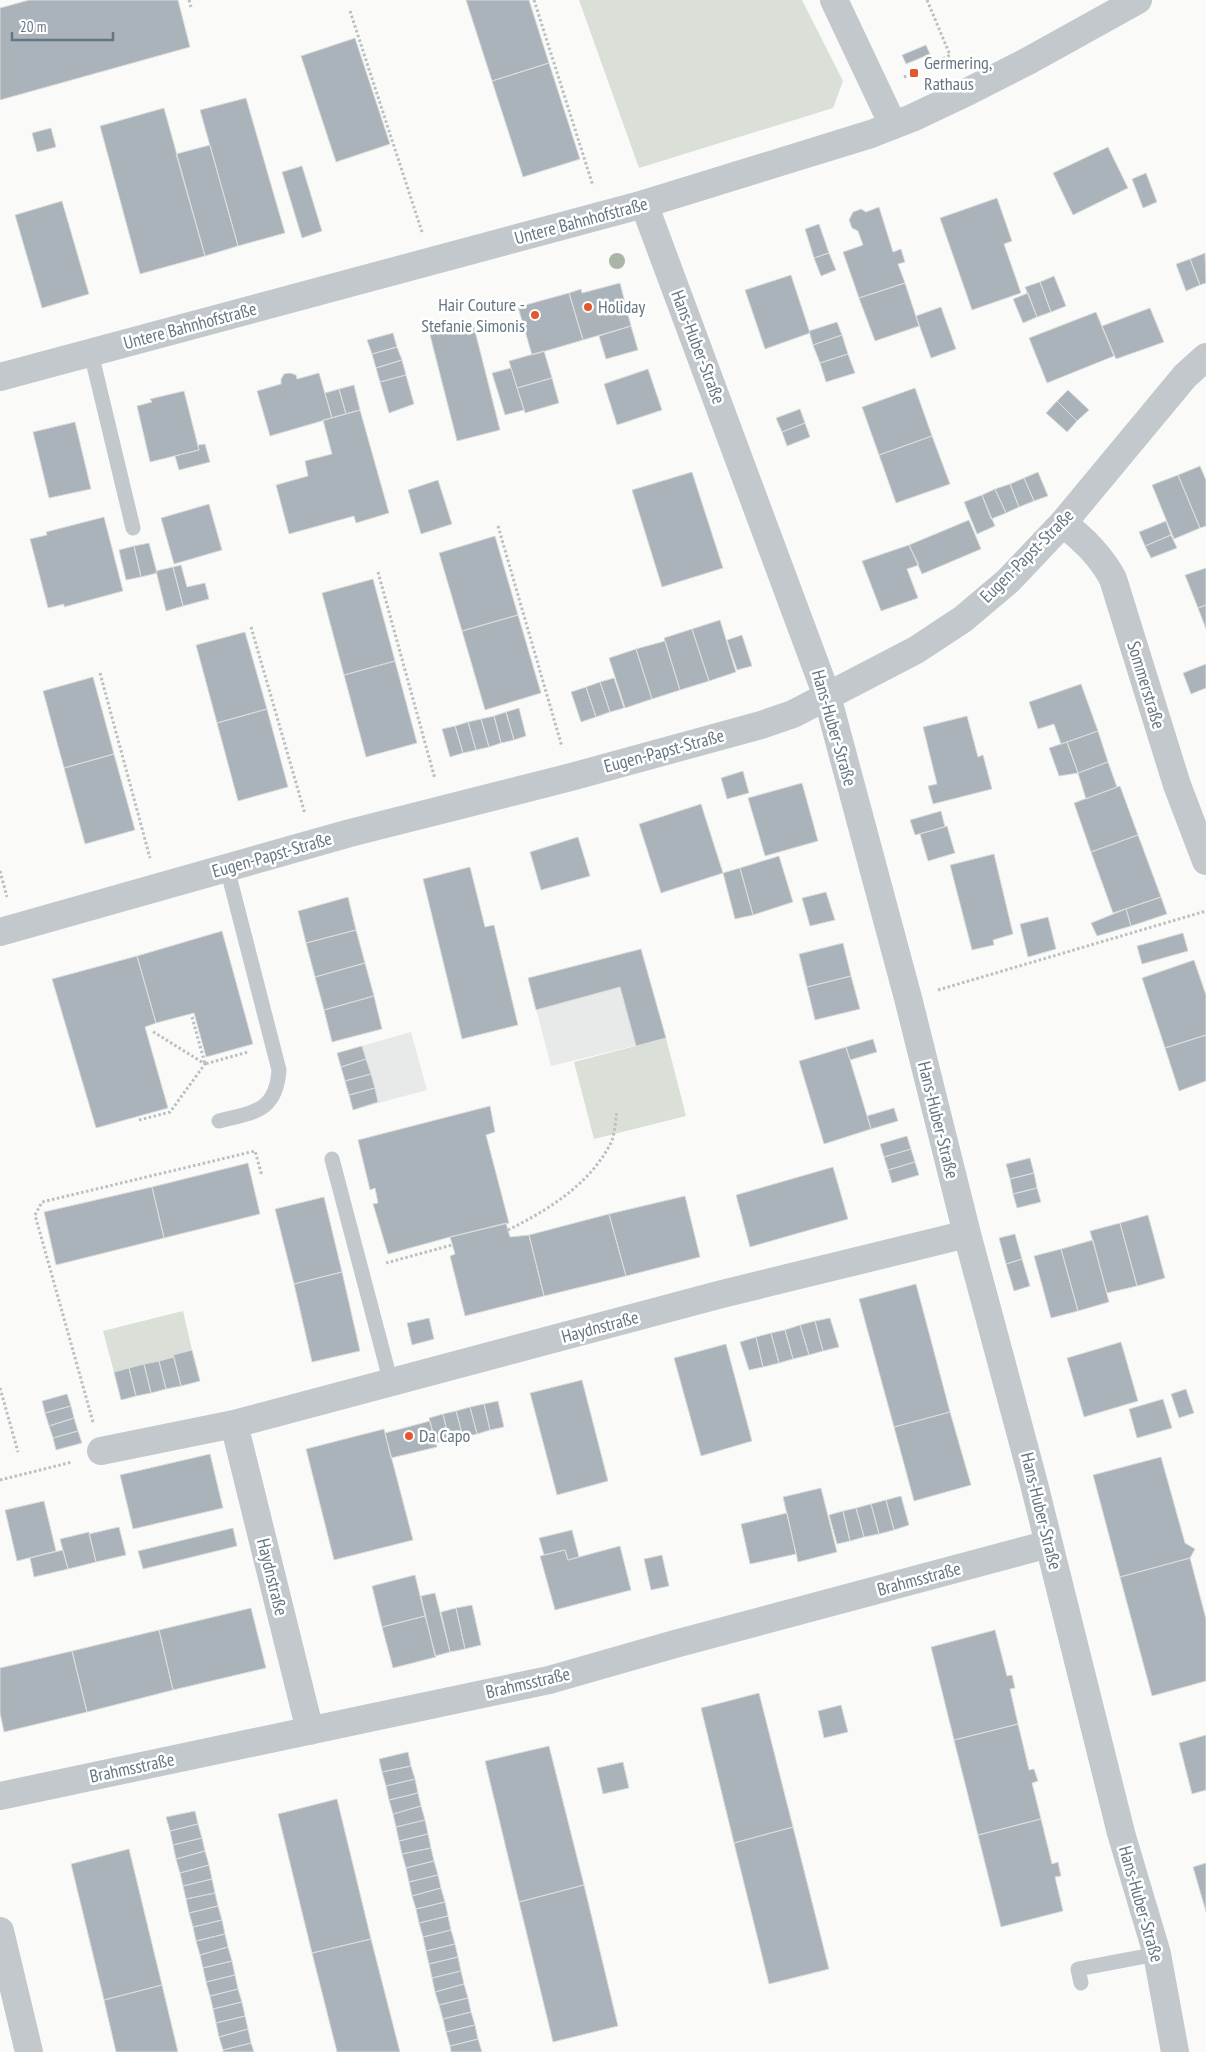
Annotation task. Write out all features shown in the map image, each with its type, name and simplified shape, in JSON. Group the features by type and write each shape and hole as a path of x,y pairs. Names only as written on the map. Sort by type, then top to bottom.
{"street":[{"path":"834,0 893,125"},
{"name":"Untere Bahnhofstraße","path":"0,377 644,204 791,160 893,125 952,99 1028,61 1138,0"},
{"name":"Hans-Huber-Straße","path":"644,204 827,696 908,998 967,1234 1049,1544 1121,1832 1157,1954 1175,2052"},
{"name":"Eugen-Papst-Straße","path":"0,932 313,844 761,725 793,714 892,664 963,619 1008,581 1063,522 1184,376 1206,357"},
{"name":"Sommerstraße","path":"1063,522 1088,543 1106,564 1113,579 1175,778 1206,861"},
{"name":"Haydnstraße","path":"101,1451 234,1424 740,1290 967,1234"},
{"name":"Haydnstraße","path":"234,1424 310,1730"},
{"name":"Brahmsstraße","path":"0,1796 549,1680 675,1644 1049,1544"},
{"path":"0,1931 29,2052"}],"lane":[{"path":"91,353 134,528"},
{"path":"219,1121 260,1109 271,1100 277,1087 279,1070 227,868"},
{"path":"332,1159 391,1383"},
{"path":"1081,1983 1078,1969 1157,1954"}],"path":[{"path":"189,0 190,7"},
{"path":"534,0 602,215"},
{"path":"927,0 950,55 936,63"},
{"path":"350,11 432,261"},
{"path":"498,526 571,777"},
{"path":"378,572 443,809"},
{"path":"252,627 313,844"},
{"path":"100,672 158,888"},
{"path":"908,998 1206,911"},
{"path":"192,1017 205,1064"},
{"path":"152,1031 205,1064"},
{"path":"139,1120 170,1112 205,1064 251,1052"},
{"path":"508,1230 540,1214 577,1186 612,1142 617,1112"},
{"path":"0,1480 86,1459 101,1451 35,1216 42,1202 255,1151 262,1176"},
{"path":"362,1270 452,1245"},
{"path":"0,1388 18,1452"}],"shaded area":[{"path":"579,0 802,0 843,81 833,108 639,168"},
{"path":"641,949 666,1038 551,1066 528,978"},
{"path":"411,1032 427,1090 353,1110 337,1053"},
{"path":"666,1038 686,1116 594,1139 574,1062"},
{"path":"183,1311 192,1350 173,1355 174,1357 114,1372 103,1331"}],"building":[{"path":"29,0 178,0 190,47 0,100 0,8"},
{"path":"466,0 529,0 549,63 492,81"},
{"path":"355,38 390,144 336,162 301,56"},
{"path":"926,45 930,54 906,64 902,55"},
{"path":"549,63 580,159 523,177 492,81"},
{"path":"246,98 285,233 238,246 200,110"},
{"path":"164,108 205,256 140,274 100,126"},
{"path":"51,128 56,147 37,152 32,133"},
{"path":"210,145 238,246 205,256 176,154"},
{"path":"1108,147 1128,188 1073,215 1053,173"},
{"path":"302,166 322,231 302,238 282,172"},
{"path":"1146,173 1157,202 1143,208 1132,179"},
{"path":"997,198 1012,241 1004,244 1021,293 972,310 940,218"},
{"path":"62,201 89,294 42,308 15,215"},
{"path":"879,207 893,252 901,249 905,262 898,264 905,283 859,298 843,252 863,245 858,231 852,228 849,220 853,212 861,209 866,212"},
{"path":"819,224 829,253 814,258 805,229"},
{"path":"829,253 836,270 821,276 814,258"},
{"path":"1205,253 1206,283 1200,285 1190,259"},
{"path":"1190,259 1200,285 1186,291 1176,264"},
{"path":"791,275 810,333 765,349 745,290"},
{"path":"1054,276 1066,306 1051,312 1040,282"},
{"path":"1040,282 1051,312 1037,317 1025,287"},
{"path":"620,283 631,326 583,340 569,293 581,289 582,293"},
{"path":"905,283 919,326 875,341 859,298"},
{"path":"569,293 583,340 532,355 518,307"},
{"path":"1028,293 1037,317 1023,323 1013,299"},
{"path":"941,307 956,349 931,358 916,316"},
{"path":"1150,308 1164,342 1116,359 1102,326"},
{"path":"1096,312 1114,356 1047,383 1029,338"},
{"path":"837,322 842,335 813,345 809,331"},
{"path":"473,323 500,430 457,441 430,335"},
{"path":"631,326 638,350 606,359 599,336"},
{"path":"393,333 397,347 372,354 367,340"},
{"path":"842,335 848,354 820,363 813,345"},
{"path":"397,347 402,360 376,368 372,354"},
{"path":"544,351 552,378 517,388 509,361"},
{"path":"848,354 855,373 826,382 820,363"},
{"path":"402,360 406,375 380,382 376,368"},
{"path":"511,368 524,410 505,415 492,373"},
{"path":"648,369 662,410 617,425 604,384"},
{"path":"319,373 332,418 270,436 257,391 281,384 284,374 296,375 297,379"},
{"path":"406,375 414,404 389,413 380,382"},
{"path":"552,378 559,403 525,413 517,388"},
{"path":"354,385 360,410 346,414 339,389"},
{"path":"915,388 932,436 879,455 862,407"},
{"path":"339,389 346,414 332,418 325,393"},
{"path":"1068,390 1089,410 1077,421 1057,401"},
{"path":"184,391 199,450 150,462 137,406 152,402 150,399"},
{"path":"1057,401 1077,421 1067,432 1046,413"},
{"path":"800,409 805,423 782,432 776,418"},
{"path":"360,410 389,513 356,523 354,516 289,534 276,485 308,476 305,461 332,454 323,420"},
{"path":"75,422 91,489 49,498 33,432"},
{"path":"805,423 810,437 787,446 782,432"},
{"path":"932,436 950,484 896,503 879,455"},
{"path":"205,444 210,462 179,470 175,456 199,450 198,445"},
{"path":"1200,466 1206,480 1206,526 1200,528 1178,475"},
{"path":"692,472 723,568 662,587 632,490"},
{"path":"1038,472 1048,496 1034,501 1024,478"},
{"path":"1178,475 1200,528 1174,539 1152,485"},
{"path":"1024,478 1034,501 1019,507 1010,484"},
{"path":"438,480 452,524 421,534 408,490"},
{"path":"1010,484 1019,507 1006,513 995,489"},
{"path":"995,489 1006,513 991,519 982,495"},
{"path":"982,495 995,526 977,534 964,502"},
{"path":"209,504 222,550 174,564 161,518"},
{"path":"104,517 123,591 64,607 64,604 48,608 30,539 47,535 46,532"},
{"path":"969,520 981,549 922,574 909,545"},
{"path":"1166,521 1171,535 1145,546 1139,532"},
{"path":"1171,535 1177,548 1151,558 1145,546"},
{"path":"495,536 518,615 462,631 439,553"},
{"path":"149,543 157,573 141,577 134,546"},
{"path":"909,545 919,565 907,569 918,598 881,611 862,561"},
{"path":"134,546 141,577 126,580 119,550"},
{"path":"181,565 187,587 205,583 209,599 183,606 173,567"},
{"path":"173,567 183,606 166,611 156,571"},
{"path":"1206,568 1206,605 1198,608 1185,575"},
{"path":"373,579 395,661 344,675 322,593"},
{"path":"1206,605 1206,629 1198,608"},
{"path":"518,615 541,693 485,710 462,631"},
{"path":"720,620 736,672 709,681 692,629"},
{"path":"692,629 709,681 680,690 664,638"},
{"path":"245,632 267,709 217,723 196,645"},
{"path":"742,635 752,666 737,670 727,640"},
{"path":"665,641 680,690 652,699 636,649"},
{"path":"636,649 652,699 625,708 609,658"},
{"path":"395,661 417,743 366,757 344,675"},
{"path":"1206,664 1206,688 1191,694 1183,673"},
{"path":"93,677 114,754 64,768 43,691"},
{"path":"614,678 624,708 610,712 600,682"},
{"path":"600,682 610,712 596,717 586,687"},
{"path":"1081,684 1098,731 1061,744 1054,724 1038,729 1029,702"},
{"path":"586,687 596,717 581,722 571,692"},
{"path":"519,708 526,736 514,740 506,712"},
{"path":"267,709 288,787 238,801 217,723"},
{"path":"506,712 514,740 501,743 494,716"},
{"path":"494,716 501,743 489,747 481,719"},
{"path":"967,716 978,757 983,755 992,789 933,804 928,786 937,784 923,727"},
{"path":"481,719 489,747 476,750 468,722"},
{"path":"468,722 476,750 463,753 455,726"},
{"path":"455,726 463,753 450,757 442,729"},
{"path":"1098,731 1108,762 1078,773 1067,742"},
{"path":"1067,742 1078,773 1059,776 1049,748"},
{"path":"114,754 135,830 85,844 64,768"},
{"path":"1108,762 1117,787 1086,799 1078,773"},
{"path":"743,771 749,793 727,799 721,778"},
{"path":"802,783 818,841 765,856 748,798"},
{"path":"1120,786 1138,835 1091,852 1074,803"},
{"path":"701,804 723,873 661,893 639,824"},
{"path":"941,811 945,827 915,835 910,820"},
{"path":"947,826 955,853 928,861 920,834"},
{"path":"1138,835 1161,897 1113,913 1091,852"},
{"path":"578,837 590,876 541,890 530,852"},
{"path":"994,854 1013,934 993,940 994,945 972,950 950,865"},
{"path":"779,856 793,902 753,915 740,868"},
{"path":"470,867 485,927 494,925 518,1025 462,1039 423,879"},
{"path":"740,868 753,915 735,919 723,873"},
{"path":"826,892 835,920 810,926 802,898"},
{"path":"348,897 356,930 306,943 298,911"},
{"path":"1161,897 1167,914 1131,926 1126,909"},
{"path":"1126,909 1131,926 1097,936 1091,923"},
{"path":"1048,917 1056,949 1028,957 1020,924"},
{"path":"356,930 365,963 315,977 306,943"},
{"path":"222,931 253,1044 206,1057 194,1013 156,1023 137,956"},
{"path":"1183,933 1188,951 1142,964 1137,946"},
{"path":"843,943 851,976 807,987 799,954"},
{"path":"641,949 666,1038 636,1046 620,987 536,1010 528,978"},
{"path":"137,956 156,1023 145,1027 168,1108 96,1128 52,979"},
{"path":"1194,960 1206,995 1206,1035 1165,1048 1142,978"},
{"path":"365,963 374,996 324,1010 315,977"},
{"path":"851,976 860,1009 815,1020 807,987"},
{"path":"374,996 382,1029 332,1042 324,1010"},
{"path":"1206,1035 1206,1081 1179,1091 1165,1048"},
{"path":"873,1039 877,1052 850,1060 846,1047"},
{"path":"362,1046 366,1059 341,1067 337,1053"},
{"path":"846,1047 871,1129 824,1144 799,1061"},
{"path":"366,1059 371,1074 345,1081 341,1067"},
{"path":"371,1074 375,1088 349,1095 345,1081"},
{"path":"375,1088 378,1102 353,1110 349,1095"},
{"path":"490,1106 495,1132 486,1135 509,1223 388,1254 373,1204 378,1203 375,1188 370,1190 358,1140"},
{"path":"894,1108 898,1121 871,1129 867,1116"},
{"path":"907,1136 911,1149 884,1157 880,1144"},
{"path":"911,1149 915,1162 888,1170 884,1157"},
{"path":"1030,1158 1034,1173 1010,1179 1006,1164"},
{"path":"915,1162 919,1175 892,1183 888,1170"},
{"path":"248,1163 260,1214 164,1238 152,1187"},
{"path":"833,1167 848,1219 750,1247 736,1195"},
{"path":"1034,1173 1037,1188 1013,1194 1010,1179"},
{"path":"152,1187 164,1238 56,1265 44,1212"},
{"path":"1037,1188 1041,1202 1017,1208 1013,1194"},
{"path":"685,1196 700,1257 626,1276 609,1214"},
{"path":"324,1197 342,1272 294,1284 275,1209"},
{"path":"609,1214 626,1276 544,1296 529,1235"},
{"path":"1148,1215 1165,1278 1137,1286 1120,1223"},
{"path":"506,1223 510,1237 529,1235 544,1296 465,1316 450,1256 455,1254 450,1237"},
{"path":"1120,1223 1137,1286 1107,1293 1090,1231"},
{"path":"1015,1234 1022,1259 1006,1264 999,1238"},
{"path":"1093,1240 1109,1302 1078,1311 1061,1249"},
{"path":"1061,1249 1078,1311 1051,1318 1034,1256"},
{"path":"1022,1259 1030,1286 1014,1291 1006,1264"},
{"path":"342,1272 360,1351 312,1362 294,1284"},
{"path":"916,1284 950,1412 894,1427 859,1299"},
{"path":"429,1318 434,1339 412,1345 407,1323"},
{"path":"830,1318 839,1347 823,1351 815,1321"},
{"path":"815,1321 823,1351 809,1355 800,1325"},
{"path":"800,1325 809,1355 793,1359 785,1330"},
{"path":"785,1330 793,1359 779,1363 771,1333"},
{"path":"771,1333 779,1363 763,1367 756,1337"},
{"path":"756,1337 763,1367 749,1370 740,1342"},
{"path":"1121,1342 1138,1401 1084,1417 1067,1358"},
{"path":"726,1344 752,1441 701,1456 674,1358"},
{"path":"192,1350 200,1381 181,1386 173,1355"},
{"path":"174,1357 181,1386 166,1389 159,1361"},
{"path":"159,1361 166,1389 151,1393 144,1364"},
{"path":"144,1364 151,1393 136,1396 129,1368"},
{"path":"129,1368 136,1396 121,1400 114,1372"},
{"path":"582,1380 608,1481 557,1495 530,1393"},
{"path":"1186,1389 1194,1413 1179,1418 1171,1394"},
{"path":"67,1394 71,1406 45,1413 42,1401"},
{"path":"1163,1399 1172,1428 1137,1438 1129,1409"},
{"path":"498,1401 504,1427 490,1430 484,1404"},
{"path":"484,1404 490,1430 477,1434 470,1407"},
{"path":"71,1406 74,1418 49,1426 45,1413"},
{"path":"470,1407 477,1434 463,1437 456,1411"},
{"path":"456,1411 463,1437 449,1440 443,1414"},
{"path":"950,1412 971,1485 914,1501 894,1427"},
{"path":"443,1414 449,1440 435,1443 429,1418"},
{"path":"74,1418 78,1431 53,1438 49,1426"},
{"path":"430,1421 437,1447 391,1458 385,1433"},
{"path":"384,1429 413,1540 334,1560 306,1449"},
{"path":"78,1431 82,1443 56,1450 53,1438"},
{"path":"210,1454 223,1508 133,1529 120,1475"},
{"path":"1161,1457 1185,1543 1195,1549 1190,1558 1120,1577 1093,1475"},
{"path":"821,1488 837,1552 798,1562 783,1497"},
{"path":"901,1496 909,1525 894,1530 886,1500"},
{"path":"886,1500 894,1530 879,1534 871,1504"},
{"path":"44,1501 56,1551 17,1561 5,1510"},
{"path":"871,1504 879,1534 864,1537 856,1508"},
{"path":"856,1508 864,1537 850,1541 843,1511"},
{"path":"843,1511 850,1541 837,1544 829,1515"},
{"path":"787,1513 796,1554 750,1564 741,1524"},
{"path":"119,1527 126,1555 96,1562 89,1534"},
{"path":"233,1528 237,1546 143,1569 138,1551"},
{"path":"572,1530 579,1557 568,1560 565,1550 544,1555 539,1538"},
{"path":"89,1532 96,1562 68,1569 60,1539"},
{"path":"620,1546 631,1590 555,1610 540,1556 565,1550 568,1560"},
{"path":"63,1550 68,1569 34,1577 30,1558"},
{"path":"662,1555 669,1586 651,1590 644,1559"},
{"path":"1190,1558 1206,1619 1206,1681 1152,1696 1120,1577"},
{"path":"415,1575 425,1616 382,1627 372,1586"},
{"path":"435,1593 450,1652 435,1656 421,1596"},
{"path":"472,1605 481,1645 465,1649 456,1608"},
{"path":"251,1608 266,1668 173,1690 159,1630"},
{"path":"456,1608 465,1649 450,1652 441,1612"},
{"path":"425,1616 436,1657 393,1668 382,1627"},
{"path":"159,1630 173,1690 87,1712 72,1651"},
{"path":"995,1630 1007,1676 1012,1675 1015,1688 1010,1689 1018,1724 954,1740 931,1647"},
{"path":"72,1651 87,1712 4,1732 0,1713 0,1668"},
{"path":"759,1693 793,1827 734,1843 701,1708"},
{"path":"841,1705 848,1732 824,1738 818,1711"},
{"path":"1018,1724 1029,1770 1034,1769 1038,1781 1032,1783 1041,1819 978,1835 954,1740"},
{"path":"1206,1735 1206,1790 1192,1794 1179,1743"},
{"path":"549,1746 584,1885 519,1902 485,1761"},
{"path":"408,1752 411,1766 382,1772 379,1759"},
{"path":"623,1762 629,1788 603,1794 597,1768"},
{"path":"411,1766 415,1779 386,1786 382,1772"},
{"path":"415,1779 418,1793 389,1800 386,1786"},
{"path":"418,1793 421,1806 393,1814 389,1800"},
{"path":"337,1799 371,1939 312,1953 278,1814"},
{"path":"421,1806 425,1820 396,1827 393,1814"},
{"path":"195,1811 198,1824 170,1831 166,1817"},
{"path":"1041,1819 1052,1864 1058,1862 1061,1876 1055,1877 1063,1911 1001,1927 978,1835"},
{"path":"425,1820 428,1834 399,1841 396,1827"},
{"path":"198,1824 202,1838 173,1845 170,1831"},
{"path":"793,1827 829,1969 769,1984 734,1843"},
{"path":"428,1834 431,1848 402,1854 399,1841"},
{"path":"202,1838 205,1851 176,1859 173,1845"},
{"path":"431,1848 434,1861 406,1868 402,1854"},
{"path":"129,1849 162,1985 104,2000 71,1864"},
{"path":"205,1851 209,1865 180,1873 176,1859"},
{"path":"434,1861 438,1875 409,1882 406,1868"},
{"path":"1206,1863 1206,1912 1193,1867"},
{"path":"209,1865 212,1879 183,1886 180,1873"},
{"path":"438,1875 441,1888 412,1896 409,1882"},
{"path":"212,1879 215,1893 186,1899 183,1886"},
{"path":"584,1885 618,2026 553,2042 519,1902"},
{"path":"441,1888 445,1902 416,1909 412,1896"},
{"path":"215,1893 218,1906 189,1913 186,1899"},
{"path":"445,1902 448,1916 419,1923 416,1909"},
{"path":"218,1906 222,1920 193,1927 189,1913"},
{"path":"448,1916 451,1930 423,1937 419,1923"},
{"path":"222,1920 225,1934 196,1941 193,1927"},
{"path":"451,1930 455,1944 426,1951 423,1937"},
{"path":"225,1934 228,1947 200,1955 196,1941"},
{"path":"371,1939 400,2052 337,2052 312,1953"},
{"path":"455,1944 458,1957 429,1964 426,1951"},
{"path":"228,1947 232,1961 203,1968 200,1955"},
{"path":"458,1957 461,1971 432,1978 429,1964"},
{"path":"232,1961 235,1975 206,1982 203,1968"},
{"path":"461,1971 464,1984 435,1992 432,1978"},
{"path":"235,1975 238,1989 210,1996 206,1982"},
{"path":"464,1984 468,1998 439,2005 435,1992"},
{"path":"162,1985 178,2052 116,2052 104,2000"},
{"path":"238,1989 242,2002 213,2009 210,1996"},
{"path":"468,1998 471,2012 443,2019 439,2005"},
{"path":"242,2002 245,2016 216,2023 213,2009"},
{"path":"471,2012 475,2025 446,2032 443,2019"},
{"path":"245,2016 248,2029 219,2037 216,2023"},
{"path":"475,2025 478,2039 450,2046 446,2032"},
{"path":"248,2029 251,2043 223,2050 219,2037"},
{"path":"478,2039 482,2052 451,2052 450,2046"},
{"path":"251,2043 254,2052 223,2052 223,2050"}],"place":[{"name":"Germering, Rathaus","path":"914,73"},
{"name":"Holiday","path":"588,307"},
{"name":"Hair Couture - Stefanie Simonis","path":"535,315"},
{"name":"Da Capo","path":"409,1436"}]}
